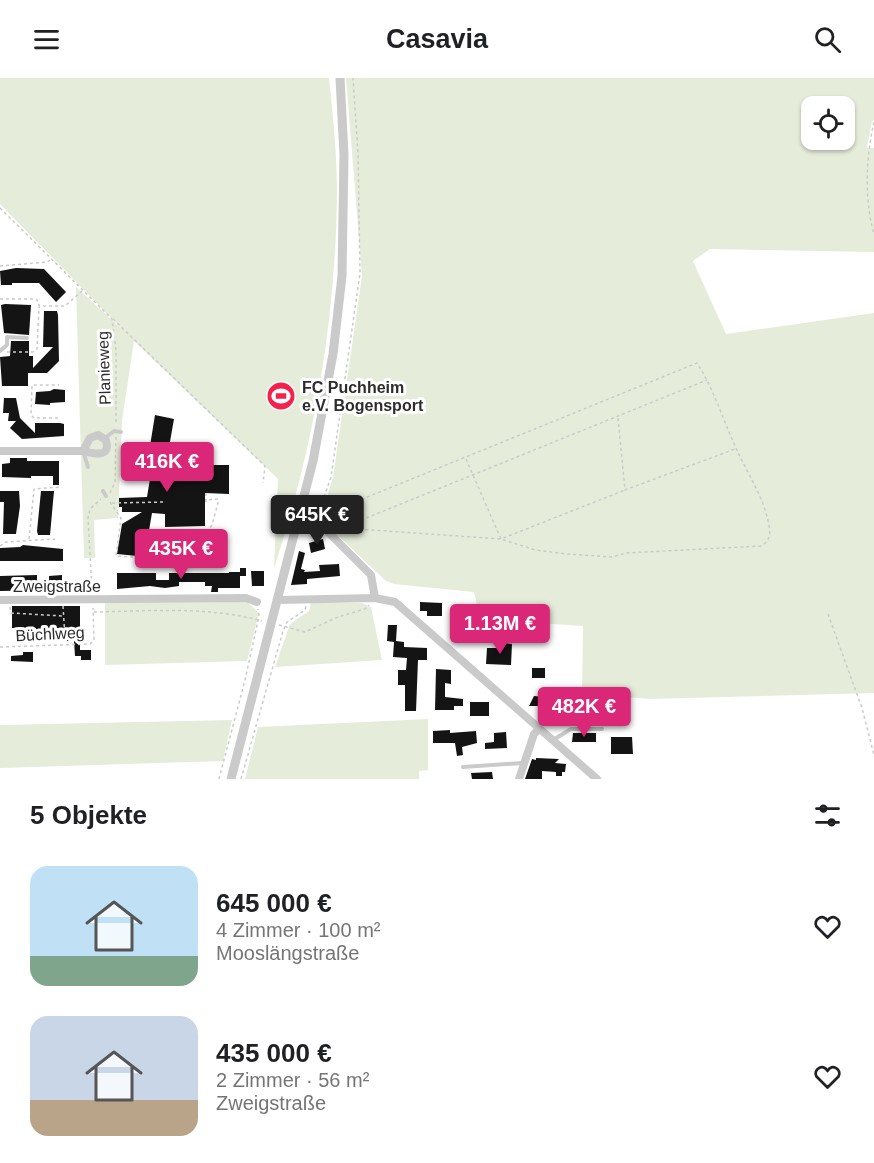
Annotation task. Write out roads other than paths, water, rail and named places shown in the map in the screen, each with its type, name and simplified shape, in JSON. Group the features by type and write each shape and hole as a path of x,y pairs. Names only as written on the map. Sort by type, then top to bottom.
{"street":[{"path":"231,779 313,461 333,354 342,276 344,155 340,78"},
{"path":"0,451 83,451 96,454 102,453 107,446 105,438 99,435 93,436 83,451"},
{"path":"322,503 318,517 319,523 370,575 375,598"},
{"name":"Zweigstraße","path":"0,600 246,598 256,602"},
{"path":"278,600 375,598 395,602 597,779"},
{"path":"519,779 534,734 539,729"}],"lane":[{"path":"0,351 7,345 8,338 27,338"},
{"path":"105,438 114,431 119,431"},
{"path":"83,451 88,467"},
{"path":"103,491 106,496"},
{"path":"552,740 567,730 602,729"},
{"path":"463,767 524,763"}],"place":[{"name":"FC Puchheim e.V. Bogensport","path":"281,396"}]}
